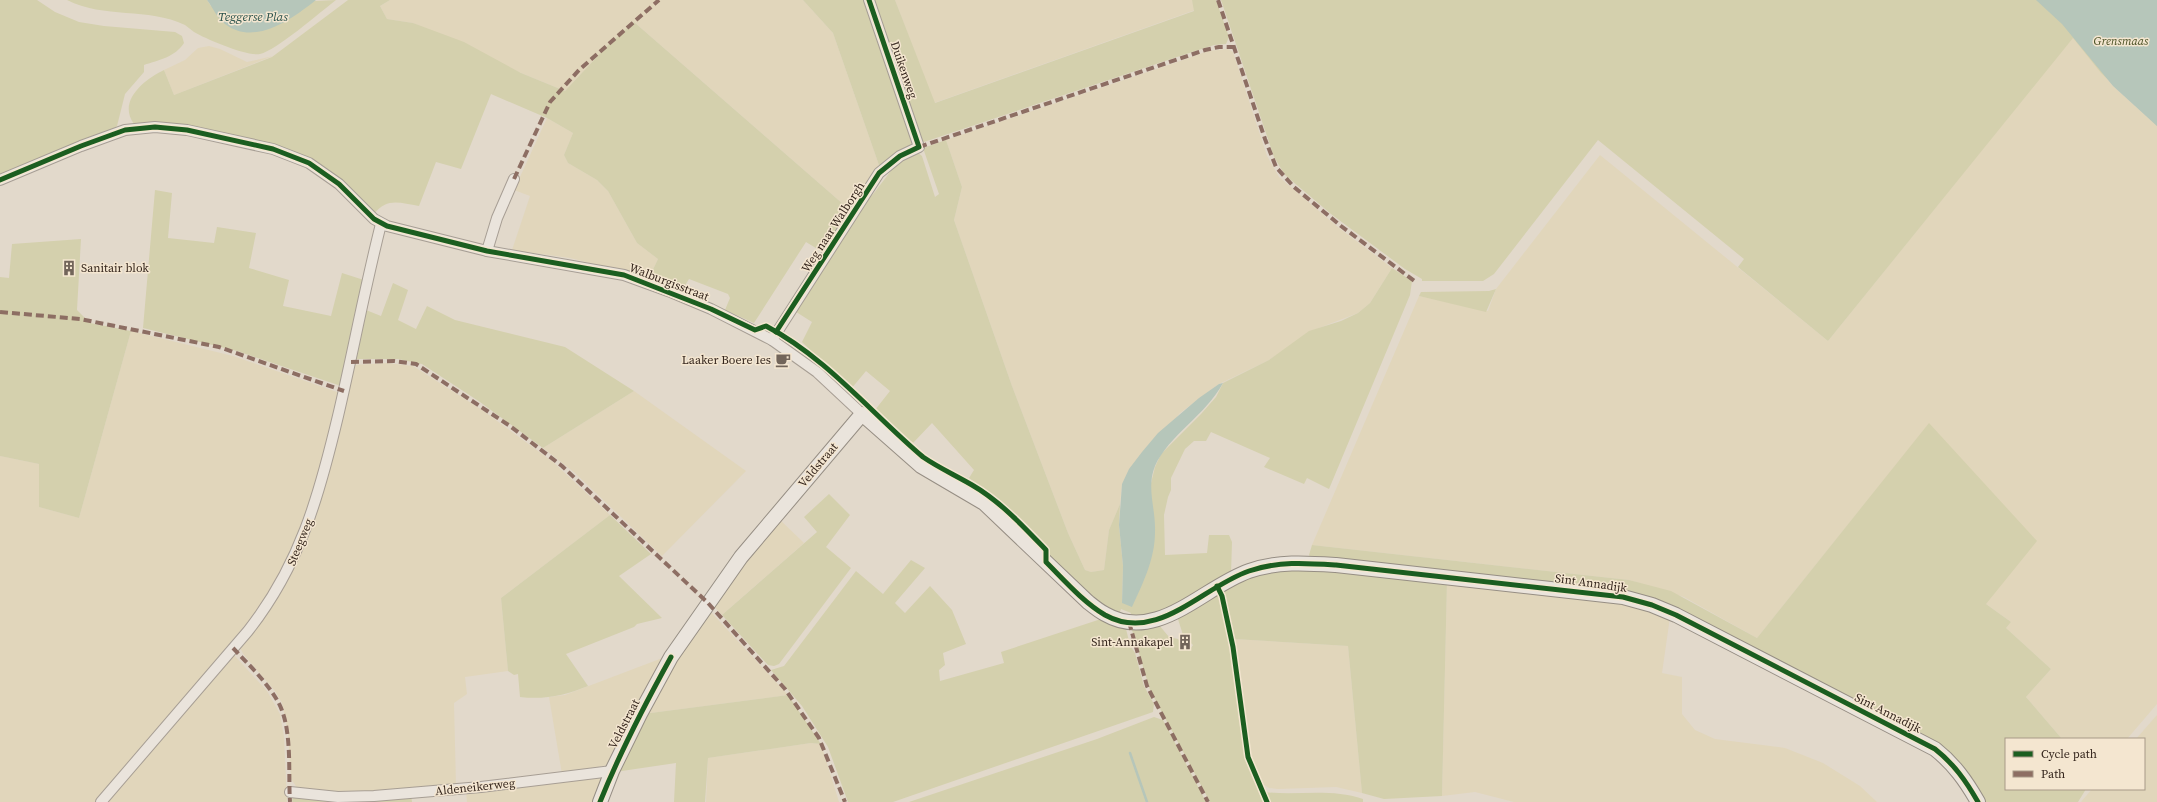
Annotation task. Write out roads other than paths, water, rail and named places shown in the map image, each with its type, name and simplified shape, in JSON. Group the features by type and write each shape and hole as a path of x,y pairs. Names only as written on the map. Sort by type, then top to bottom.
{"street":[{"name":"Duikenweg","path":"869,0 919,147"},
{"path":"0,180 81,146 125,130 155,127 187,130 272,149 309,163 339,184 374,219 382,224"},
{"name":"Weg naar Walborgh","path":"772,340 879,173 894,160 919,147"},
{"path":"487,251 497,218 514,179"},
{"name":"Walburgisstraat","path":"382,224 487,251 624,275 711,309 772,340 817,372 862,414"},
{"name":"Steegweg","path":"101,802 243,637 268,606 286,574 307,528 329,452 382,224"},
{"name":"Sint Annadijk","path":"862,414 921,466 984,503 1075,590 1105,614 1129,622 1146,622 1160,619 1239,574 1258,568 1285,563 1306,563 1578,591 1634,600 1676,615 1935,749 1961,774 1978,802"},
{"name":"Veldstraat","path":"600,802 612,771 670,657 741,557 862,414"},
{"name":"Aldeneikerweg","path":"290,792 338,797 374,796 481,787 612,771"}],"water":[{"name":"Teggerse Plas","path":"207,0 316,0 285,22 261,31 249,32 237,30 222,22"},
{"name":"Grensmaas","path":"2036,0 2157,0 2157,126 2113,86 2062,24"},
{"path":"1223,383 1207,406 1169,445 1155,466 1151,482 1155,523 1151,561 1132,607 1122,603 1123,566 1119,525 1122,484 1129,469 1158,433 1199,398 1219,384"}],"waterway":[{"path":"1130,753 1147,802"}],"place":[{"name":"Sanitair blok","path":"69,268"},
{"name":"Laaker Boere Ies","path":"783,360"},
{"name":"Sint-Annakapel","path":"1185,642"}]}
